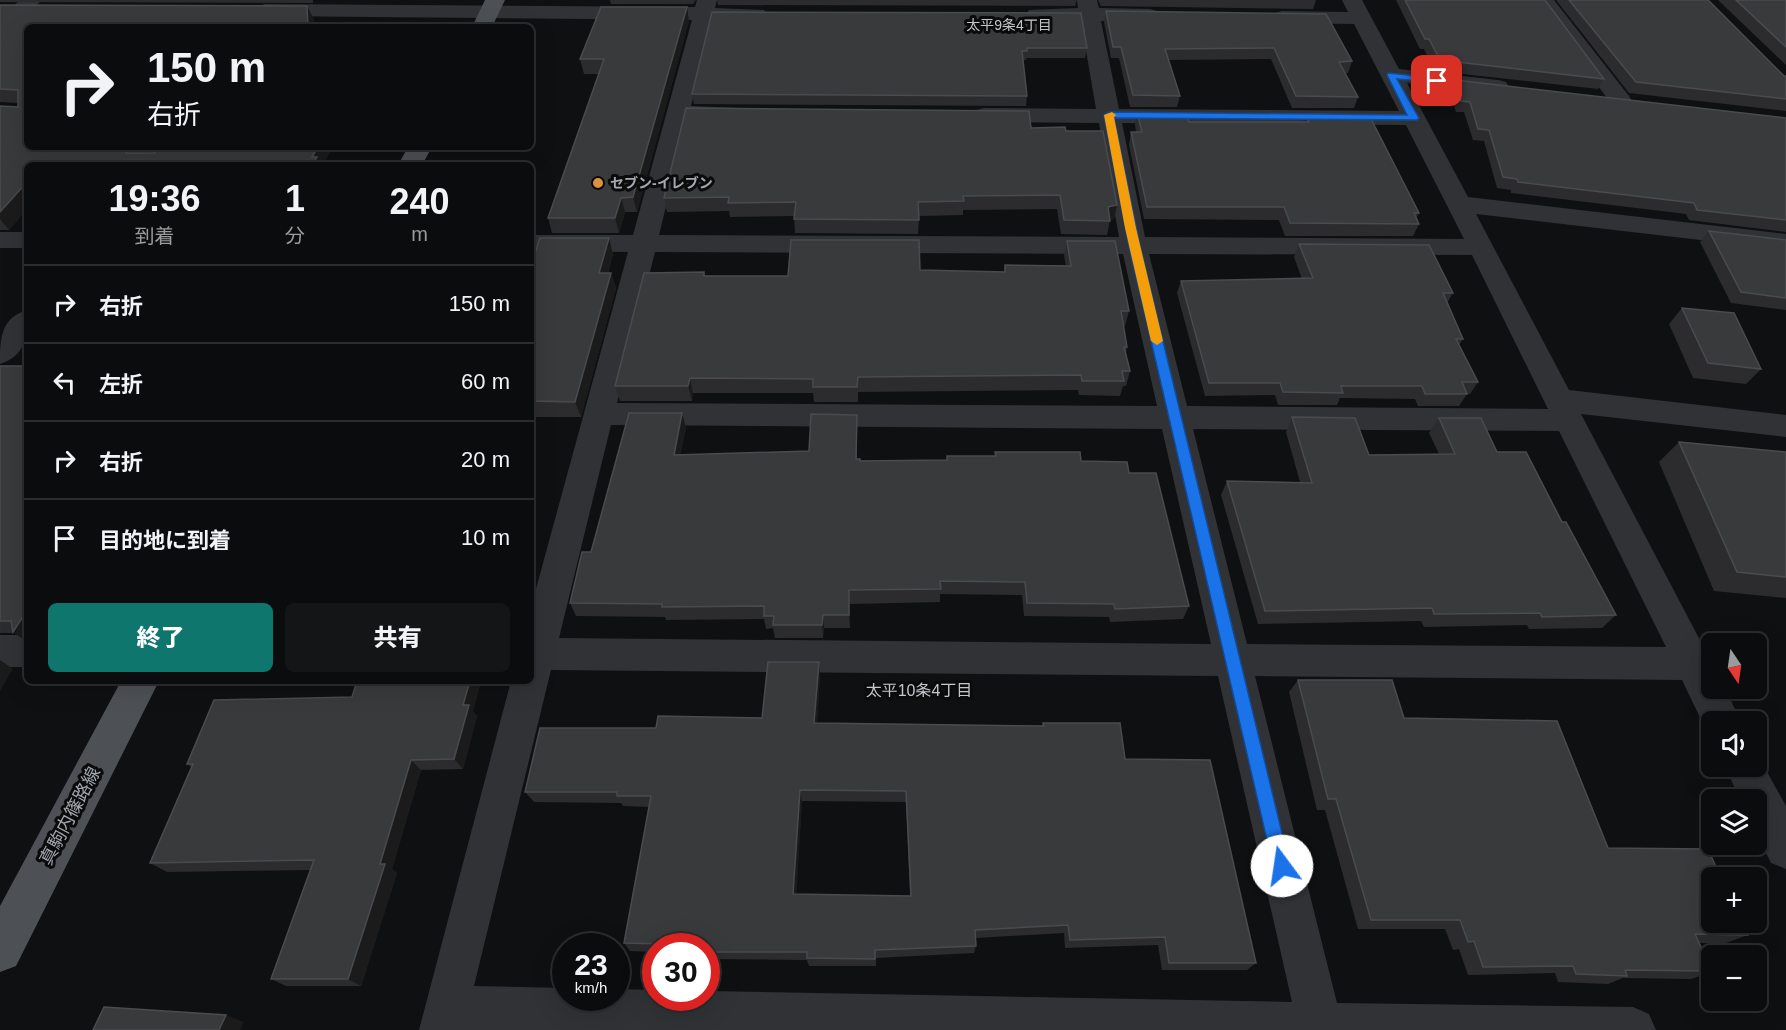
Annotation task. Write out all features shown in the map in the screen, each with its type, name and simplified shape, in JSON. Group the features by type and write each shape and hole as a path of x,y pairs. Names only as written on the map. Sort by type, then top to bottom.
{"main road":[{"name":"真駒内篠路線","path":"0,950 138,684"}],"street":[{"path":"1544,0 1621,101"},
{"path":"253,19 275,5 489,13 706,7 774,14"},
{"path":"534,659 706,7"},
{"path":"1088,7 1134,246 1320,1028"},
{"path":"1019,14 1088,7 1172,16"},
{"path":"0,29 24,8"},
{"path":"1267,17 1357,9 1716,711"},
{"path":"1391,75 1517,90"},
{"path":"1598,99 1644,104"},
{"path":"678,113 749,114"},
{"path":"965,114 1414,118"},
{"path":"1458,204 1786,242"},
{"path":"0,240 24,240"},
{"path":"534,243 1481,248"},
{"path":"0,354 24,324"},
{"path":"599,414 1175,417 1564,410 1786,426"},
{"path":"0,651 24,651"},
{"path":"534,667 1233,660 1692,664"},
{"path":"528,684 443,1019 1633,1030"},
{"path":"1750,777 1786,848"}],"building":[{"path":"1405,0 1545,0 1604,79 1440,60 1429,39 1425,39"},
{"path":"1569,0 1708,0 1786,76 1786,99 1636,82"},
{"path":"1736,0 1786,0 1786,47"},
{"path":"0,5 307,6 308,24 24,24 24,150 126,150 126,153 154,153 156,150 316,150 312,157 317,157 314,162 24,162 24,185 0,212 0,106 18,107 18,90 0,89"},
{"path":"601,7 687,7 633,197 621,198 615,218 548,218 604,59 580,59"},
{"path":"1106,11 1326,14 1352,61 1339,62 1358,97 1296,96 1274,48 1165,49 1180,96 1133,95 1121,47 1113,47"},
{"path":"712,12 1081,13 1087,48 1027,48 1027,51 1022,51 1027,96 692,94"},
{"path":"1455,80 1786,118 1786,220 1697,210 1694,203 1518,182 1517,179 1503,177 1489,130 1478,129 1470,102 1461,101"},
{"path":"686,108 1029,111 1031,128 1065,127 1066,131 1103,131 1117,205 1108,207 1110,221 1064,220 1060,195 963,196 964,201 918,202 919,220 794,219 796,202 728,203 729,197 664,198"},
{"path":"1137,113 1186,113 1189,122 1309,122 1305,114 1369,115 1419,213 1414,213 1419,224 1290,223 1284,207 1147,207 1131,132 1142,132"},
{"path":"1709,231 1786,240 1786,298 1741,292"},
{"path":"540,238 609,238 599,273 611,273 575,402 534,401 534,256"},
{"path":"791,240 919,240 920,270 1005,272 1005,265 1071,266 1067,241 1115,241 1129,311 1121,311 1127,347 1124,347 1130,371 1122,371 1124,381 1082,381 1081,375 858,377 857,387 813,387 813,379 690,378 688,386 615,386 644,273 704,272 704,276 788,276"},
{"path":"1299,244 1429,245 1453,293 1443,293 1463,339 1456,339 1478,382 1462,382 1467,394 1425,394 1422,386 1341,386 1343,393 1283,392 1280,383 1209,383 1181,281 1313,278"},
{"path":"1682,308 1734,313 1761,369 1708,363"},
{"path":"0,366 24,366 24,615 13,632 11,621 0,621"},
{"path":"629,413 682,413 674,455 809,451 811,414 857,415 856,459 860,461 947,460 947,456 996,456 995,452 1080,452 1081,461 1127,462 1129,473 1156,473 1189,606 1115,609 1114,604 1027,603 1025,582 940,581 941,589 849,590 849,615 823,615 822,625 773,625 774,616 764,616 764,606 662,607 662,604 570,603 582,552 591,552"},
{"path":"1292,417 1355,418 1369,455 1455,454 1439,418 1481,418 1497,452 1526,452 1562,522 1566,522 1616,615 1542,617 1540,613 1434,614 1432,608 1265,611 1227,481 1312,483"},
{"path":"1679,442 1786,452 1786,577 1737,572"},
{"path":"768,662 819,662 814,723 1044,726 1043,723 1120,723 1125,759 1210,760 1256,963 1169,963 1165,937 1070,940 1068,925 975,930 976,946 875,950 875,959 807,958 807,952 720,952 720,933 642,933 642,943 630,943 630,933 626,933 651,796 617,796 617,792 525,792 540,728 656,728 658,716 762,718","holes":["800,790 906,791 911,896 793,894"]},
{"path":"1298,680 1392,680 1404,718 1557,721 1608,848 1701,849 1701,855 1711,855 1716,867 1701,867 1701,933 1747,933 1748,935 1695,934 1701,947 1701,971 1625,970 1627,976 1576,974 1573,966 1483,967 1474,941 1468,942 1460,920 1371,920 1336,799 1328,799"},
{"path":"356,684 469,684 463,705 469,705 454,759 411,760 380,864 385,864 348,979 271,979 314,860 150,863 193,764 187,764 214,700 352,697"},
{"path":"104,1007 226,1015 219,1030 93,1030"}],"slow traffic":[{"path":"1112,115 1109,115 1131,228 1157,341"}],"place":[{"name":"セブン-イレブン","path":"598,183"}],"district":[{"name":"太平9条4丁目","path":"1009,25"},
{"name":"太平10条4丁目","path":"919,690"}],"route":[{"path":"1282,866 1134,246 1109,115 1414,118 1391,75 1437,81"}]}
